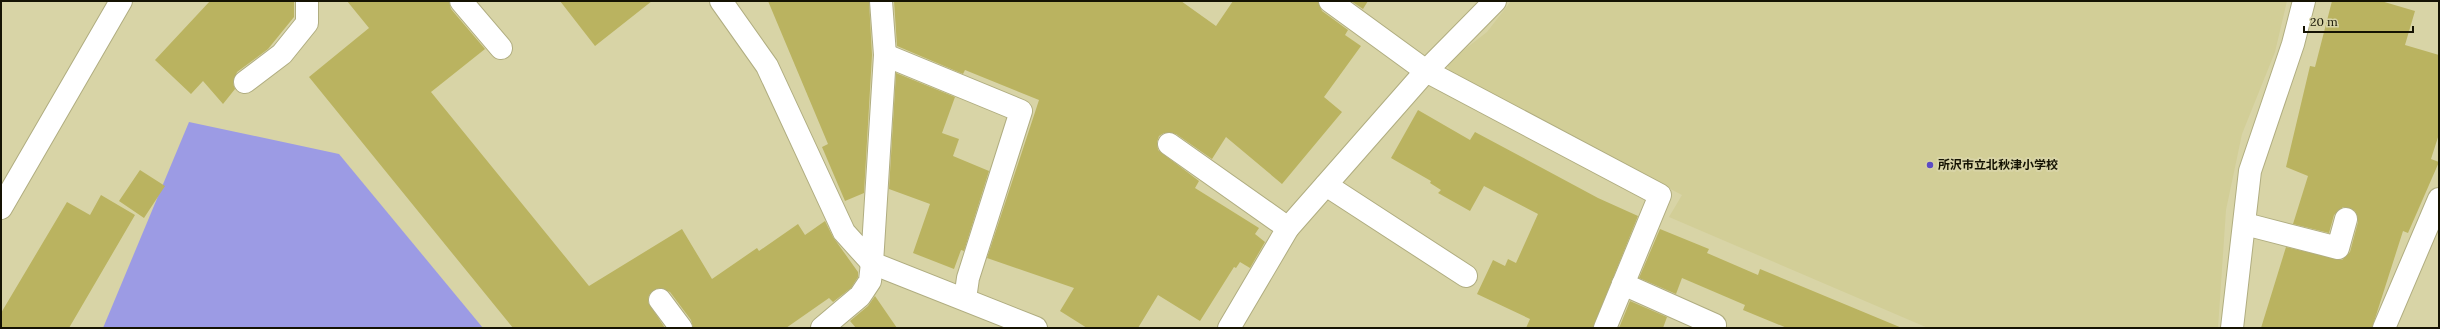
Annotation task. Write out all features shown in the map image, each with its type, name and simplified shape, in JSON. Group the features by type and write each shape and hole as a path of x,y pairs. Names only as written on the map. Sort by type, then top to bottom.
{"street":[{"path":"1,208 121,1"},
{"path":"245,82 282,54 307,23 307,1"},
{"path":"461,1 501,48"},
{"path":"721,1 767,66 844,232 872,264 965,299 1036,328"},
{"path":"822,328 860,296 870,282 885,55 881,1"},
{"path":"1330,1 1426,71 1660,195 1605,328"},
{"path":"1229,328 1288,228 1426,71 1495,1"},
{"path":"2232,328 2250,171 2293,44 2304,1"},
{"path":"885,55 1021,111 968,278 965,299"},
{"path":"1169,144 1288,228"},
{"path":"1326,185 1466,276"},
{"path":"2384,328 2439,199"},
{"path":"2245,224 2338,248 2346,219"},
{"path":"1623,284 1715,325"},
{"path":"660,300 681,328"}],"shaded area":[{"name":"所沢市立北秋津小学校","path":"1511,1 2287,1 2275,52 2242,134 2226,210 2218,328 1928,328 1669,217 1682,195 1451,76 1447,63 1487,32"},
{"path":"189,122 339,154 483,328 103,328"}],"building":[{"path":"210,1 294,1 294,17 268,49 237,72 233,83 235,89 223,104 203,81 191,94 155,60"},
{"path":"347,1 449,1 451,9 485,49 431,92 589,286 682,229 712,279 757,248 759,251 798,224 805,235 825,221 833,237 858,272 858,277 851,288 833,302 829,298 786,328 693,328 691,320 670,292 659,288 649,295 648,302 665,328 513,328 309,77 369,28"},
{"path":"560,1 652,1 595,46"},
{"path":"768,1 869,1 872,55 864,193 845,201 822,147 828,144"},
{"path":"894,1 1181,1 1216,26 1233,1 1318,1 1322,11 1348,30 1345,35 1361,46 1324,97 1342,112 1282,184 1226,137 1212,159 1176,134 1164,133 1159,136 1157,142 1158,150 1199,181 1195,188 1259,228 1255,234 1265,242 1250,268 1240,262 1236,268 1234,267 1200,321 1158,295 1138,328 1087,328 1060,311 1074,288 987,258 1039,100 965,70 963,74 897,46"},
{"path":"1351,1 1368,1 1363,9"},
{"path":"2332,1 2381,1 2415,11 2405,45 2439,55 2439,134 2431,159 2439,162 2408,233 2403,231 2372,328 2261,328 2286,247 2342,260 2350,252 2358,222 2355,211 2343,207 2334,215 2329,233 2293,224 2308,176 2286,167 2310,66 2315,67"},
{"path":"896,73 955,97 942,133 959,139 953,156 989,171 964,251 961,250 954,269 913,253 930,204 889,189"},
{"path":"1418,110 1470,140 1475,132 1598,198 1638,216 1593,328 1526,328 1530,319 1477,294 1493,260 1505,266 1508,259 1516,263 1538,214 1484,186 1470,211 1438,193 1441,190 1430,183 1431,181 1391,158"},
{"path":"140,170 165,186 144,218 119,201"},
{"path":"101,195 135,215 69,328 1,328 1,313 67,202 90,215"},
{"path":"1660,229 1709,249 1707,253 1758,275 1760,269 1902,328 1787,328 1743,310 1745,305 1682,278 1676,294 1639,278"},
{"path":"875,296 897,328 856,328 850,321 868,306"},
{"path":"1630,301 1667,317 1663,328 1619,328"}],"place":[{"name":"所沢市立北秋津小学校","path":"1930,165"}]}
